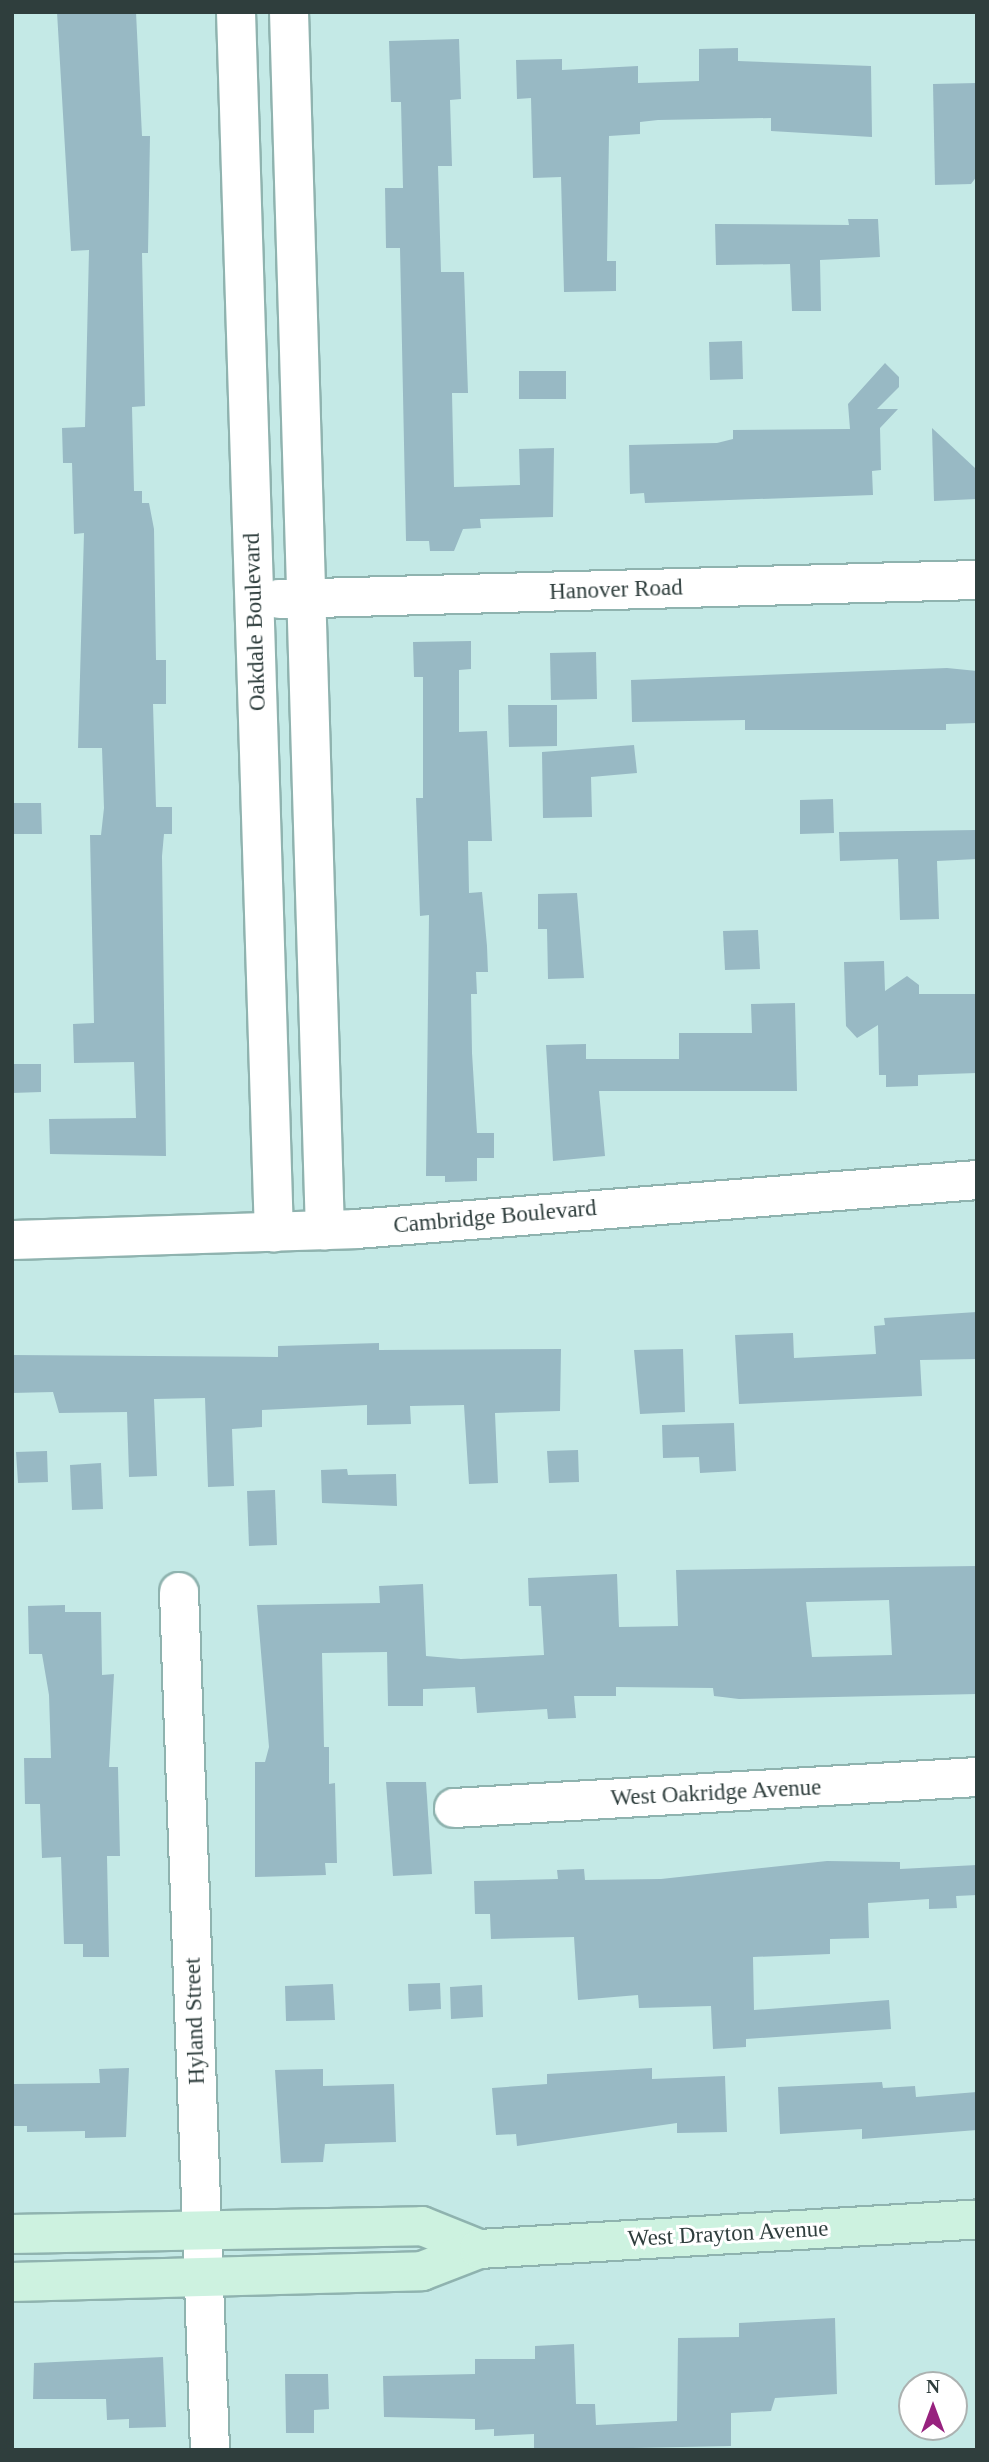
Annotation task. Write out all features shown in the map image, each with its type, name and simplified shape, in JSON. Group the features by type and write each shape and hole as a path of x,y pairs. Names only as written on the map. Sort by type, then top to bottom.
{"street":[{"name":"Oakdale Boulevard","path":"236,12 274,1232"},
{"path":"289,12 325,1230"},
{"name":"Hanover Road","path":"255,599 977,580"},
{"name":"Cambridge Boulevard","path":"12,1240 325,1230 977,1180"},
{"name":"Hyland Street","path":"178,1592 210,2450"},
{"name":"West Oakridge Avenue","path":"454,1808 977,1777"},
{"name":"West Drayton Avenue","path":"12,2283 422,2271 479,2249 977,2219"},
{"name":"West Drayton Avenue","path":"12,2234 422,2226 479,2249"}],"building":[{"path":"57,12 136,12 142,136 150,136 148,253 142,253 145,406 132,407 134,491 142,491 142,503 149,503 154,529 156,660 166,660 166,704 153,704 156,807 172,807 172,834 164,834 162,856 166,1156 50,1154 49,1119 136,1118 134,1062 74,1063 73,1024 94,1023 90,835 101,835 104,808 102,748 78,748 84,533 74,534 72,463 63,463 62,428 85,427 89,250 71,251"},
{"path":"459,39 461,99 450,100 452,166 438,166 441,272 464,272 468,393 452,393 454,487 520,485 519,449 554,448 553,517 480,519 481,528 463,529 454,551 430,551 429,541 406,541 400,248 386,248 385,188 403,188 401,102 391,102 389,41"},
{"path":"738,48 738,61 871,66 872,137 771,131 771,118 640,122 640,134 609,136 607,261 616,261 616,291 564,292 561,177 533,178 531,98 517,99 516,60 562,59 562,70 638,66 638,83 699,81 699,49"},
{"path":"977,83 977,176 971,184 935,185 933,84"},
{"path":"848,219 878,219 880,257 820,260 821,311 792,311 790,264 716,265 715,224 849,225"},
{"path":"742,341 743,379 710,380 709,342"},
{"path":"885,363 899,377 899,387 877,409 898,409 880,428 881,470 872,471 873,495 645,503 644,493 630,494 629,445 717,443 733,439 733,430 850,429 848,404"},
{"path":"519,371 566,371 566,399 519,399"},
{"path":"932,428 975,468 976,499 934,501"},
{"path":"471,641 471,669 459,670 459,732 487,731 492,841 468,841 469,893 482,892 488,972 476,972 477,994 471,994 472,1053 477,1133 494,1133 494,1158 477,1158 477,1181 445,1182 445,1176 426,1176 429,915 420,916 416,798 423,798 423,677 414,677 413,642"},
{"path":"596,652 597,699 551,700 550,653"},
{"path":"947,668 977,671 977,723 946,724 946,730 745,730 745,720 632,722 631,680"},
{"path":"508,705 557,705 557,746 509,747"},
{"path":"634,745 637,773 591,777 592,817 543,818 542,752"},
{"path":"833,799 834,833 800,834 800,800"},
{"path":"12,803 41,803 42,834 12,834"},
{"path":"977,830 977,859 937,861 939,919 900,920 898,859 840,861 839,832"},
{"path":"577,893 584,978 548,979 547,929 538,929 538,894"},
{"path":"758,930 760,969 725,970 723,931"},
{"path":"884,961 885,991 907,976 919,985 919,994 977,994 977,1073 918,1075 918,1086 886,1087 886,1075 879,1075 878,1025 857,1038 846,1026 844,962"},
{"path":"795,1003 797,1091 599,1091 605,1156 553,1161 546,1045 586,1044 586,1059 679,1059 679,1033 752,1033 751,1004"},
{"path":"12,1064 41,1064 41,1092 12,1093"},
{"path":"977,1312 977,1359 920,1360 922,1396 739,1404 735,1335 793,1333 794,1358 876,1354 874,1326 885,1325 884,1318"},
{"path":"379,1343 379,1350 561,1349 560,1411 495,1413 498,1483 469,1484 464,1405 410,1406 411,1424 367,1425 367,1405 262,1410 262,1427 232,1429 234,1486 208,1487 205,1398 154,1399 157,1476 129,1477 127,1412 59,1413 53,1392 12,1393 12,1355 278,1357 278,1346"},
{"path":"683,1349 685,1412 640,1414 634,1350"},
{"path":"734,1423 736,1471 700,1473 699,1457 663,1458 662,1425"},
{"path":"578,1450 579,1482 549,1483 547,1451"},
{"path":"47,1451 48,1482 18,1483 16,1452"},
{"path":"101,1463 103,1509 72,1510 70,1465"},
{"path":"347,1469 348,1475 396,1474 397,1506 322,1503 321,1470"},
{"path":"275,1490 277,1545 249,1546 247,1491"},
{"path":"977,1566 977,1694 739,1699 714,1696 713,1688 616,1687 616,1696 574,1696 576,1718 548,1719 547,1709 477,1713 475,1687 423,1689 423,1706 388,1706 387,1652 322,1653 324,1747 329,1747 329,1784 335,1783 337,1863 325,1863 326,1875 255,1877 255,1762 265,1762 269,1747 257,1605 380,1603 379,1586 423,1584 426,1656 461,1659 544,1655 541,1606 529,1606 528,1578 617,1574 619,1627 678,1626 676,1570","holes":["889,1600 892,1655 812,1657 806,1602"]},
{"path":"65,1605 65,1612 101,1612 102,1675 114,1674 109,1767 118,1767 120,1856 107,1856 109,1957 83,1957 83,1944 64,1944 61,1857 42,1858 40,1804 25,1804 24,1758 51,1758 49,1695 42,1654 29,1654 28,1606"},
{"path":"386,1782 426,1782 432,1874 393,1876"},
{"path":"827,1861 900,1862 900,1869 977,1865 977,1895 956,1896 957,1908 929,1909 929,1899 868,1903 869,1938 830,1939 830,1954 753,1957 754,2010 889,2000 891,2029 746,2039 746,2047 713,2049 711,2006 639,2008 638,1995 578,2000 574,1937 491,1939 490,1914 475,1914 474,1881 558,1879 557,1870 584,1869 585,1880 661,1879"},
{"path":"440,1983 441,2009 409,2011 408,1984"},
{"path":"333,1984 335,2020 286,2021 285,1986"},
{"path":"482,1985 483,2017 451,2019 450,1987"},
{"path":"129,2068 126,2137 85,2138 85,2131 27,2132 27,2126 14,2126 14,2084 100,2083 99,2069"},
{"path":"652,2068 652,2079 725,2076 727,2132 677,2133 677,2123 517,2146 516,2134 496,2135 492,2088 547,2084 547,2074"},
{"path":"323,2069 323,2086 394,2084 396,2142 325,2144 323,2162 281,2163 275,2070"},
{"path":"882,2082 883,2088 915,2086 916,2097 977,2092 977,2130 862,2139 862,2129 780,2134 778,2087"},
{"path":"835,2318 837,2394 775,2398 771,2411 731,2413 731,2446 534,2450 534,2434 494,2436 494,2429 475,2430 475,2419 384,2417 383,2376 475,2374 475,2359 535,2359 535,2346 574,2344 576,2404 595,2404 596,2425 677,2421 678,2338 739,2337 739,2323"},
{"path":"163,2357 166,2427 129,2428 129,2419 107,2420 106,2399 33,2399 34,2363"},
{"path":"285,2374 328,2374 329,2409 314,2410 314,2433 286,2433"}]}
